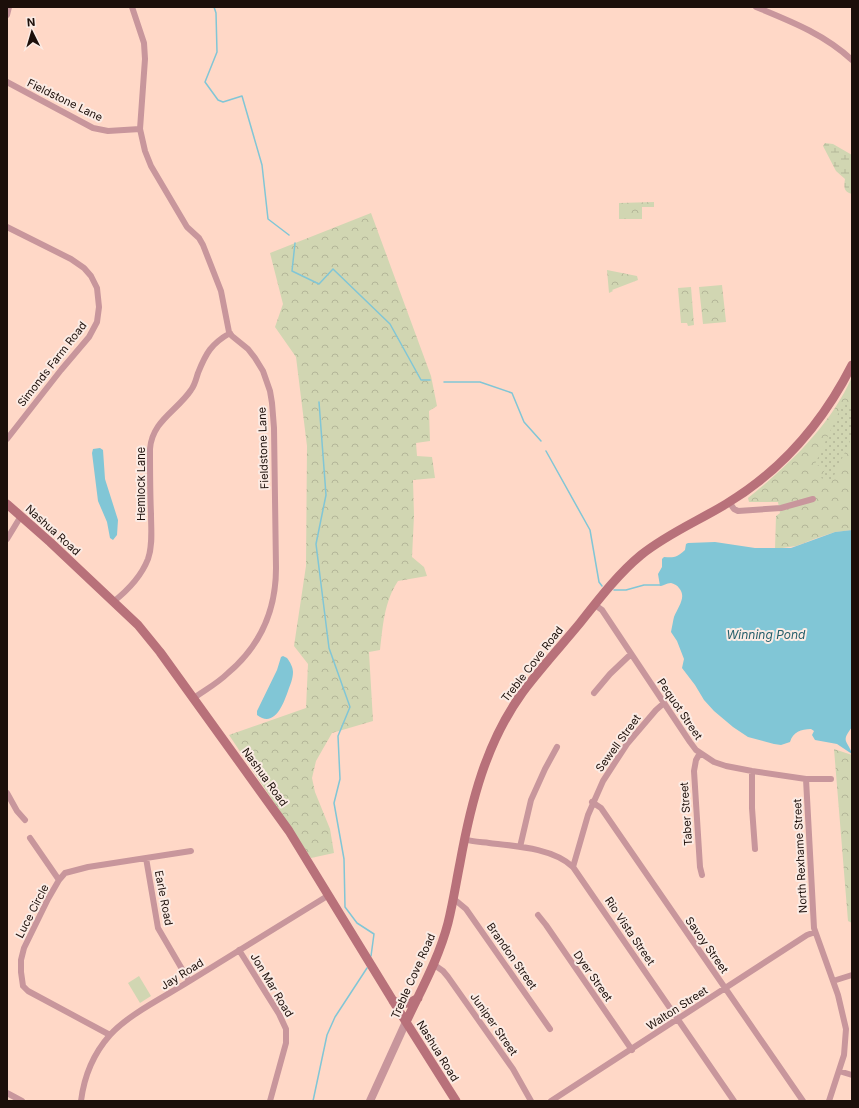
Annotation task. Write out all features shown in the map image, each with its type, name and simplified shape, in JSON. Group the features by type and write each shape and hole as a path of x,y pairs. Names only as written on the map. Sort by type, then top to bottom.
{"main road":[{"name":"Treble Cove Road","path":"406,1022 433,964 446,931 454,899 464,839 478,782 487,758 516,703 528,686 624,570 654,545 729,502 759,482 782,462 801,442 827,409 852,365"},
{"name":"Nashua Road","path":"7,504 113,602 145,634 194,698 289,832 456,1101"},
{"path":"393,1001 409,1004 418,998"}],"street":[{"path":"7,15 9,7"},
{"path":"132,7 144,43 145,59 140,129 145,151 157,178 187,227 204,244 221,291 230,334"},
{"path":"756,7 805,27 820,35 845,53 852,60"},
{"name":"Fieldstone Lane","path":"7,82 93,128 108,131 140,129"},
{"name":"Simonds Farm Road","path":"7,227 63,255 84,268 91,276 97,288 99,307 97,322 89,337 7,439"},
{"name":"Fieldstone Lane","path":"194,698 228,674 248,653 267,620 275,587 274,428 272,403 267,381 260,367 248,349 230,334"},
{"name":"Hemlock Lane","path":"113,602 139,576 149,555 151,534 150,440 154,431 192,389 209,350 230,334"},
{"path":"729,502 734,509 738,511 781,508 813,499"},
{"path":"7,539 21,516"},
{"name":"Pequot Street","path":"595,605 602,610 690,742 700,753 720,764 752,771 806,779 831,779"},
{"path":"594,693 610,674 631,654"},
{"name":"Sewell Street","path":"573,866 592,802 609,771 627,744 656,710 664,703"},
{"path":"520,847 531,800 557,747"},
{"name":"Taber Street","path":"700,753 696,760 694,772 700,867 702,875"},
{"path":"752,771 752,808 755,849"},
{"name":"North Rexhame Street","path":"806,779 815,932 842,1007 846,1029 846,1046 829,1101"},
{"path":"7,793 25,820"},
{"name":"Savoy Street","path":"592,802 601,808 803,1101"},
{"path":"30,838 59,880"},
{"name":"Rio Vista Street","path":"464,839 520,847 556,856 573,866 734,1101"},
{"name":"Luce Circle","path":"110,1035 42,999 28,991 23,986 20,972 24,948 59,880 65,873 88,867 191,851"},
{"name":"Earle Road","path":"146,858 158,928 189,981"},
{"name":"Jay Road","path":"81,1101 91,1066 101,1046 119,1027 189,981 329,895"},
{"name":"Brandon Street","path":"454,899 466,909 550,1029"},
{"name":"Dyer Street","path":"538,915 632,1050"},
{"name":"Walton Street","path":"551,1101 632,1050 807,935 815,932"},
{"name":"Jon Mar Road","path":"239,950 279,1014 286,1029 286,1043 270,1101"},
{"name":"Juniper Street","path":"433,964 443,971 448,977 513,1070 531,1101"},
{"path":"833,981 852,975"},
{"name":"Treble Cove Road","path":"370,1101 406,1022"},
{"path":"839,1071 852,1075"},
{"path":"7,1093 22,1101"}],"green space":[{"path":"825,143 833,144 852,155 852,194 847,192 844,186 845,179 836,171 823,146"},
{"path":"654,202 654,207 642,207 642,219 619,219 619,203"},
{"path":"371,213 431,376 437,406 429,411 430,441 416,443 417,456 432,457 435,478 413,480 414,516 412,557 424,567 427,576 398,581 393,589 387,606 383,623 380,650 369,652 373,721 332,733 316,761 312,778 315,792 330,829 334,853 311,858 229,735 306,708 308,664 294,646 306,566 307,446 296,357 275,327 283,304 270,253"},
{"path":"607,270 637,276 638,280 612,290 613,291 609,293"},
{"path":"722,285 726,322 703,324 699,287"},
{"path":"691,287 694,325 688,326 687,323 681,323 678,288"},
{"path":"852,377 852,530 835,532 796,546 775,549 776,516 780,513 778,502 749,502 748,498 807,444 832,412"},
{"path":"843,403 852,407 852,437 831,482 821,478 825,469 815,464"},
{"path":"834,749 852,755 852,923 848,921"},
{"path":"139,976 151,996 140,1003 128,983"}],"water":[{"path":"100,448 103,450 105,479 118,520 117,535 113,540 110,538 107,522 98,501 92,453 93,449"},
{"name":"Winning Pond","path":"852,530 852,727 846,736 846,741 852,754 837,744 815,740 812,735 814,731 811,729 795,733 790,742 781,745 748,737 714,711 704,700 682,668 684,659 677,641 671,632 674,617 681,602 682,595 681,591 676,585 669,583 660,586 658,574 662,567 662,559 664,557 678,556 685,550 686,544 688,543 715,542 755,548 791,548 835,532"},
{"path":"283,656 287,658 292,668 293,675 291,682 278,712 269,719 263,718 257,715 257,711 277,670 281,657"}],"waterway":[{"path":"214,7 216,13 217,52 205,82 218,100 223,102 242,96 262,165 268,219 289,235"},
{"path":"295,243 292,271 319,284 333,269 390,324 421,380 430,380"},
{"path":"444,382 480,382 512,393 524,422 541,441"},
{"path":"319,402 326,495 316,544 329,648 350,707 338,736 340,779 334,803 344,859 345,907 357,923 374,934 371,956"},
{"path":"546,451 590,530 599,582 602,586"},
{"path":"614,590 626,590 644,585 661,585"},
{"path":"313,1101 327,1035 335,1017 367,968"}]}
